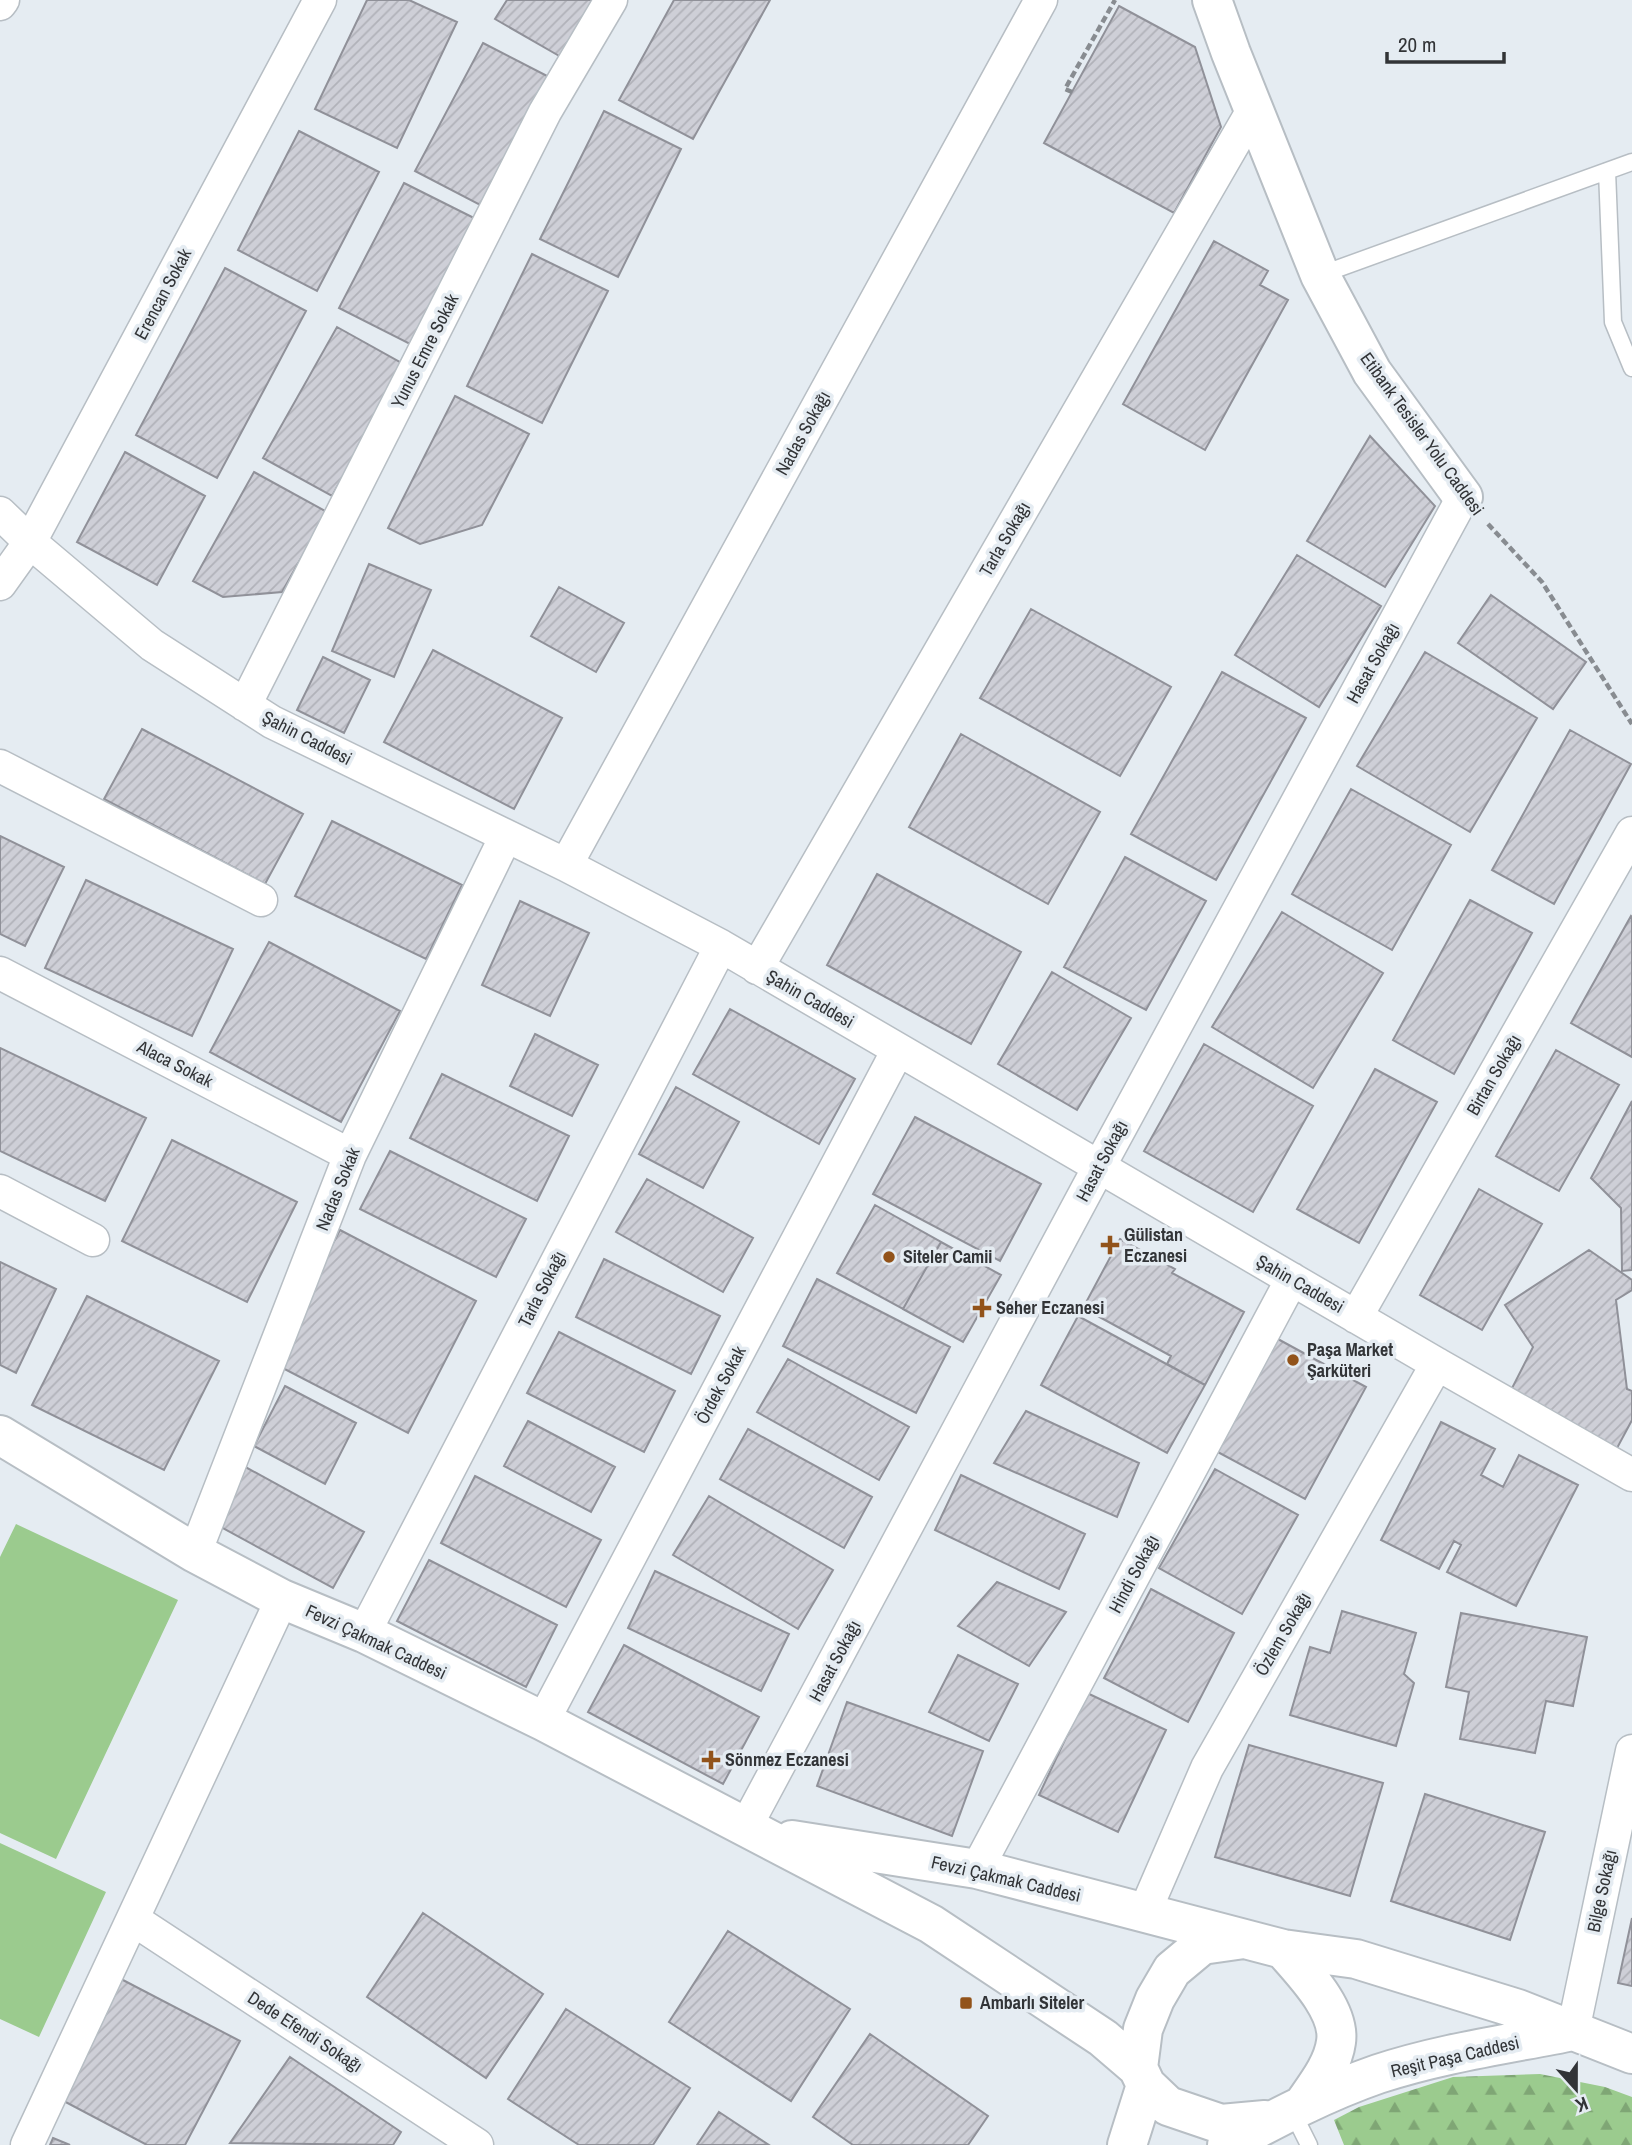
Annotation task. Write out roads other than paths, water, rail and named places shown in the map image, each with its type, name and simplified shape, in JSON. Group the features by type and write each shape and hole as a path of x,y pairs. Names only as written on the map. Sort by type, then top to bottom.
{"main road":[{"name":"Etibank Tesisler Yolu Caddesi","path":"1212,0 1320,275 1372,372 1463,497"},
{"name":"Fevzi Çakmak Caddesi","path":"0,1435 195,1553 282,1599 364,1633 543,1721 931,1924 1103,2038 1142,2076"},
{"name":"Fevzi Çakmak Caddesi","path":"753,1832 977,1869 1266,1944"},
{"name":"Reşit Paşa Caddesi","path":"1266,1944 1356,1959 1518,2009 1632,2054"},
{"path":"1128,2145 1142,2076 1143,2029 1155,1999 1172,1970 1202,1945 1266,1944 1313,1983 1330,2009 1337,2040 1325,2072 1291,2111 1246,2123 1221,2124 1168,2106 1142,2076"},
{"name":"Reşit Paşa Caddesi","path":"1227,2145 1291,2111 1378,2074 1457,2052 1573,2031"}],"street":[{"name":"Erencan Sokak","path":"0,584 30,542 320,0"},
{"name":"Yunus Emre Sokak","path":"245,705 545,112 611,0"},
{"name":"Nadas Sokağı","path":"566,865 1041,0"},
{"name":"Tarla Sokağı","path":"757,968 1253,110"},
{"name":"Hasat Sokağı","path":"753,1832 1099,1167 1463,497"},
{"name":"Şahin Caddesi","path":"0,513 30,542 152,645 272,722 566,865 721,946 1632,1475"},
{"path":"0,766 261,900"},
{"name":"Birtan Sokağı","path":"1356,1317 1632,833"},
{"name":"Nadas Sokak","path":"195,1553 350,1155 506,836"},
{"name":"Tarla Sokağı","path":"364,1633 721,946"},
{"name":"Alaca Sokak","path":"0,973 350,1155"},
{"name":"Ördek Sokak","path":"543,1721 898,1050"},
{"path":"0,1191 93,1240"},
{"name":"Hindi Sokağı","path":"977,1869 1292,1279"},
{"name":"Özlem Sokağı","path":"1145,1911 1207,1768 1437,1364"},
{"path":"27,2145 282,1599"},
{"name":"Bilge Sokağı","path":"1573,2031 1632,1751"},
{"name":"Dede Efendi Sokağı","path":"134,1920 477,2145"}],"lane":[{"path":"1320,275 1632,162"},
{"path":"1608,171 1614,322 1632,368"},
{"path":"1291,2111 1309,2145"}],"place":[{"name":"Gülistan Eczanesi","path":"1110,1245"},
{"name":"Siteler Camii","path":"889,1257"},
{"name":"Seher Eczanesi","path":"982,1308"},
{"name":"Paşa Market Şarküteri","path":"1293,1360"},
{"name":"Sönmez Eczanesi","path":"711,1760"},
{"name":"Ambarlı Siteler","path":"966,2003"}]}
